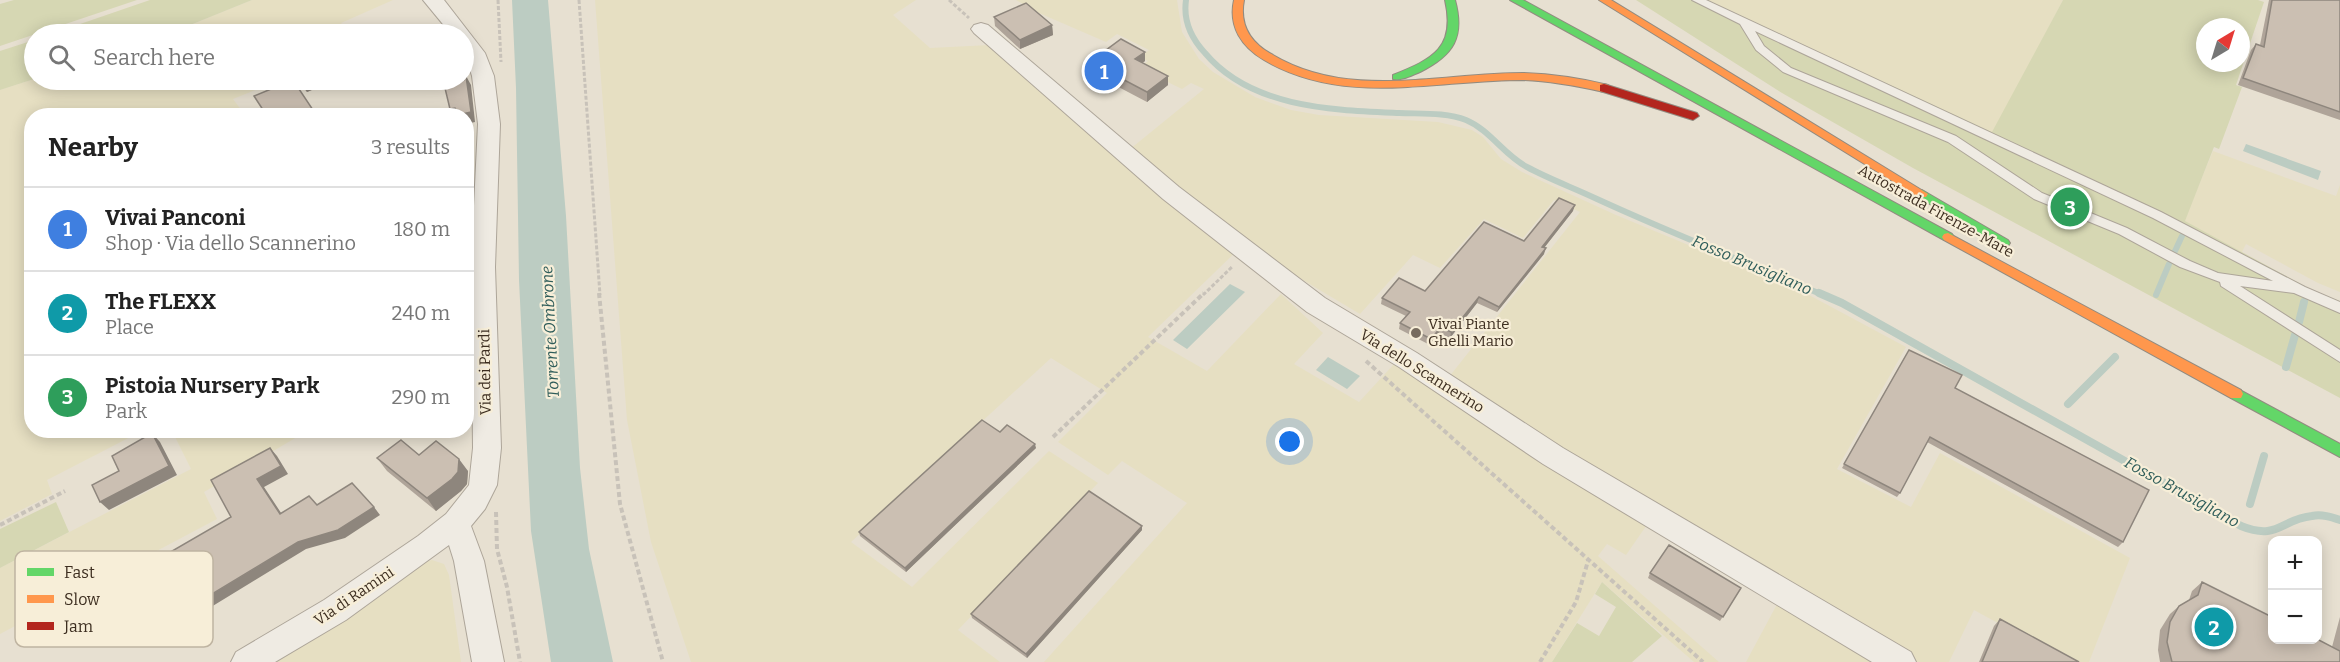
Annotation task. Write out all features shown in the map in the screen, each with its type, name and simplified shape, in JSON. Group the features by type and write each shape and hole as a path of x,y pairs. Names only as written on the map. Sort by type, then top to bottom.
{"highway":[{"path":"1239,0 1236,12 1240,31 1255,50 1292,73 1323,81 1379,84 1503,76 1547,78 1625,93 1708,122 2042,288"},
{"path":"1379,84 1423,68 1447,49 1456,32 1450,0"},
{"name":"Autostrada Firenze-Mare","path":"1515,0 2340,451"},
{"name":"Autostrada Firenze-Mare","path":"1604,0 1817,132 2013,249 1791,130"}],"street":[{"name":"Via dei Pardi","path":"433,0 452,24"},
{"name":"Via dello Scannerino","path":"981,29 1171,193 1316,306 1408,360 1553,456 1900,662"},
{"name":"Via dei Pardi","path":"456,523 475,501 483,485 487,448 483,267 489,124 483,76 474,52"},
{"name":"Via di Ramini","path":"247,662 335,610 456,523"},
{"path":"456,523 469,561 488,662"}],"lane":[{"path":"1697,0 2157,215 2300,290 2340,308"},
{"path":"1744,22 1760,48 1786,70 1934,130 1967,148 2038,196 2123,231 2185,264 2216,277 2242,283 2300,290"},
{"path":"2216,277 2340,357"}],"path":[{"path":"579,0 596,255 620,504 663,662"},
{"path":"949,0 981,29"},
{"path":"1053,437 1246,253"},
{"path":"1364,359 1703,662"},
{"path":"0,525 65,491"},
{"path":"1540,662 1577,603 1584,587 1588,561"}],"shaded area":[{"path":"252,0 393,0 342,24 193,24"},
{"path":"595,0 916,0 893,15 930,48 990,45 1119,158 1204,89 1191,83 1182,89 1139,68 1148,61 1140,57 1149,50 1117,34 1106,42 1039,13 1016,0 1177,0 1182,32 1199,59 1213,72 1255,97 1291,110 1319,115 1438,122 1472,130 1483,137 1501,159 1522,172 1616,215 1809,295 1906,347 1837,469 1911,507 1940,453 2130,558 2089,662 2069,662 1974,610 1949,662 1746,662 1788,584 1658,509 1626,555 1607,544 1598,556 1719,662 1694,662 1602,582 1552,662 1044,662 1187,503 1122,461 1108,475 1058,442 1107,393 1051,358 851,542 912,587 1049,451 1098,483 958,630 1000,662 691,662 651,542 627,420","holes":["1554,200 1580,212 1437,392 1395,363 1359,402 1294,364 1323,333 1281,294 1207,371 1148,337 1246,242 1276,264 1360,314 1413,255 1440,268 1484,219 1523,238"]},
{"path":"1707,0 2063,0 1993,133"},
{"path":"24,82 24,90 255,90 233,99 240,108 24,108 24,438 128,438 47,480 52,494 0,521 0,90"},
{"path":"2213,151 2336,196 2340,185 2340,292 2318,283 2246,244 2242,252 2184,221"},
{"path":"176,438 295,438 204,492 217,519 157,551 33,551 191,469"},
{"path":"15,560 15,626 0,634 0,568"},
{"path":"432,560 444,564 449,575 461,662 268,662 425,562"}],"green space":[{"path":"14,0 137,0 66,24 24,24 24,38 0,46 0,4"},
{"path":"150,0 252,0 193,24 80,24"},
{"path":"1636,0 1707,0 1992,132 2063,0 2258,0 2264,2 2250,44 2250,18 2196,18 2196,72 2240,72 2236,85 2242,87 2219,149 2214,147 2185,221 2319,294 2340,301 2340,398 1913,168 1782,93"},
{"path":"24,43 24,82 0,90 0,51"},
{"path":"56,502 69,532 33,551 15,551 15,560 0,568 0,529"},
{"path":"1602,582 1662,636 1632,662 1552,662 1577,623 1599,636 1616,607 1595,594"}],"water":[{"name":"Torrente Ombrone","path":"512,0 548,0 566,216 580,468 589,549 613,662 551,662 531,531 519,280"},
{"path":"2246,144 2321,171 2318,180 2243,151"},
{"path":"1230,284 1245,292 1187,349 1173,340"},
{"path":"1328,357 1360,376 1347,389 1316,370"}],"building":[{"path":"2272,0 2340,0 2340,112 2243,78 2245,72 2250,72 2250,60 2256,44 2264,47"},
{"path":"1026,3 1052,25 1020,40 994,17"},
{"path":"1121,39 1145,52 1135,59 1168,76 1147,92 1090,62"},
{"path":"269,90 300,90 312,108 262,108 254,96"},
{"path":"445,90 468,90 470,108 450,108"},
{"path":"1559,198 1575,205 1542,247 1546,248 1499,307 1479,297 1451,332 1441,327 1431,339 1400,323 1410,312 1382,298 1399,278 1425,291 1484,222 1524,241"},
{"path":"1909,350 1962,375 1955,388 2149,490 2123,542 1930,437 1900,493 1844,464"},
{"path":"982,420 1000,432 1007,425 1035,444 905,568 859,532"},
{"path":"143,438 155,438 169,466 100,502 92,485 119,471 112,456"},
{"path":"401,440 419,455 436,441 459,459 458,472 427,498 377,458"},
{"path":"270,448 281,466 257,479 280,514 309,496 317,505 352,483 374,507 338,530 298,542 213,593 213,551 172,551 231,517 211,480"},
{"path":"1089,491 1142,526 1026,654 971,614"},
{"path":"1669,545 1741,588 1723,617 1650,573"},
{"path":"2202,582 2268,615 2268,644 2322,644 2322,642 2340,651 2340,662 2172,662 2167,642 2170,622 2179,606 2198,595"},
{"path":"2000,619 2079,662 1982,662"}],"waterway":[{"name":"Fosso Brusigliano","path":"1186,0 1187,22 1196,41 1224,71 1245,85 1294,103 1320,107 1458,117 1475,124 1511,156 1535,171 1653,224 1823,295"},
{"path":"2175,251 2182,236"},
{"path":"2156,295 2169,264"},
{"name":"Fosso Brusigliano","path":"1819,293 1842,303 2241,526 2263,531 2312,516 2340,520"},
{"path":"2299,322 2304,302"},
{"path":"2286,367 2295,335"},
{"path":"2068,404 2115,357"},
{"path":"2250,504 2264,456"}],"traffic: fast":[{"path":"1397,77 1424,65 1445,51 1454,30 1454,16 1450,0"},
{"path":"1515,0 1948,237"},
{"path":"1922,194 2004,243"},
{"path":"2236,394 2340,451"}],"traffic: slow":[{"path":"1239,0 1237,15 1240,29 1253,47 1287,69 1317,79 1349,84 1382,85 1481,78 1536,77 1604,88"},
{"path":"1604,0 1922,194"},
{"path":"1948,237 2236,394"}],"traffic: jam":[{"path":"1604,88 1693,116"}],"place":[{"name":"Vivai Panconi","path":"1104,71"},
{"name":"Pistoia Nursery Park","path":"2070,207"},
{"name":"Vivai Piante Ghelli Mario","path":"1416,333"},
{"name":"The FLEXX","path":"2214,627"}]}
